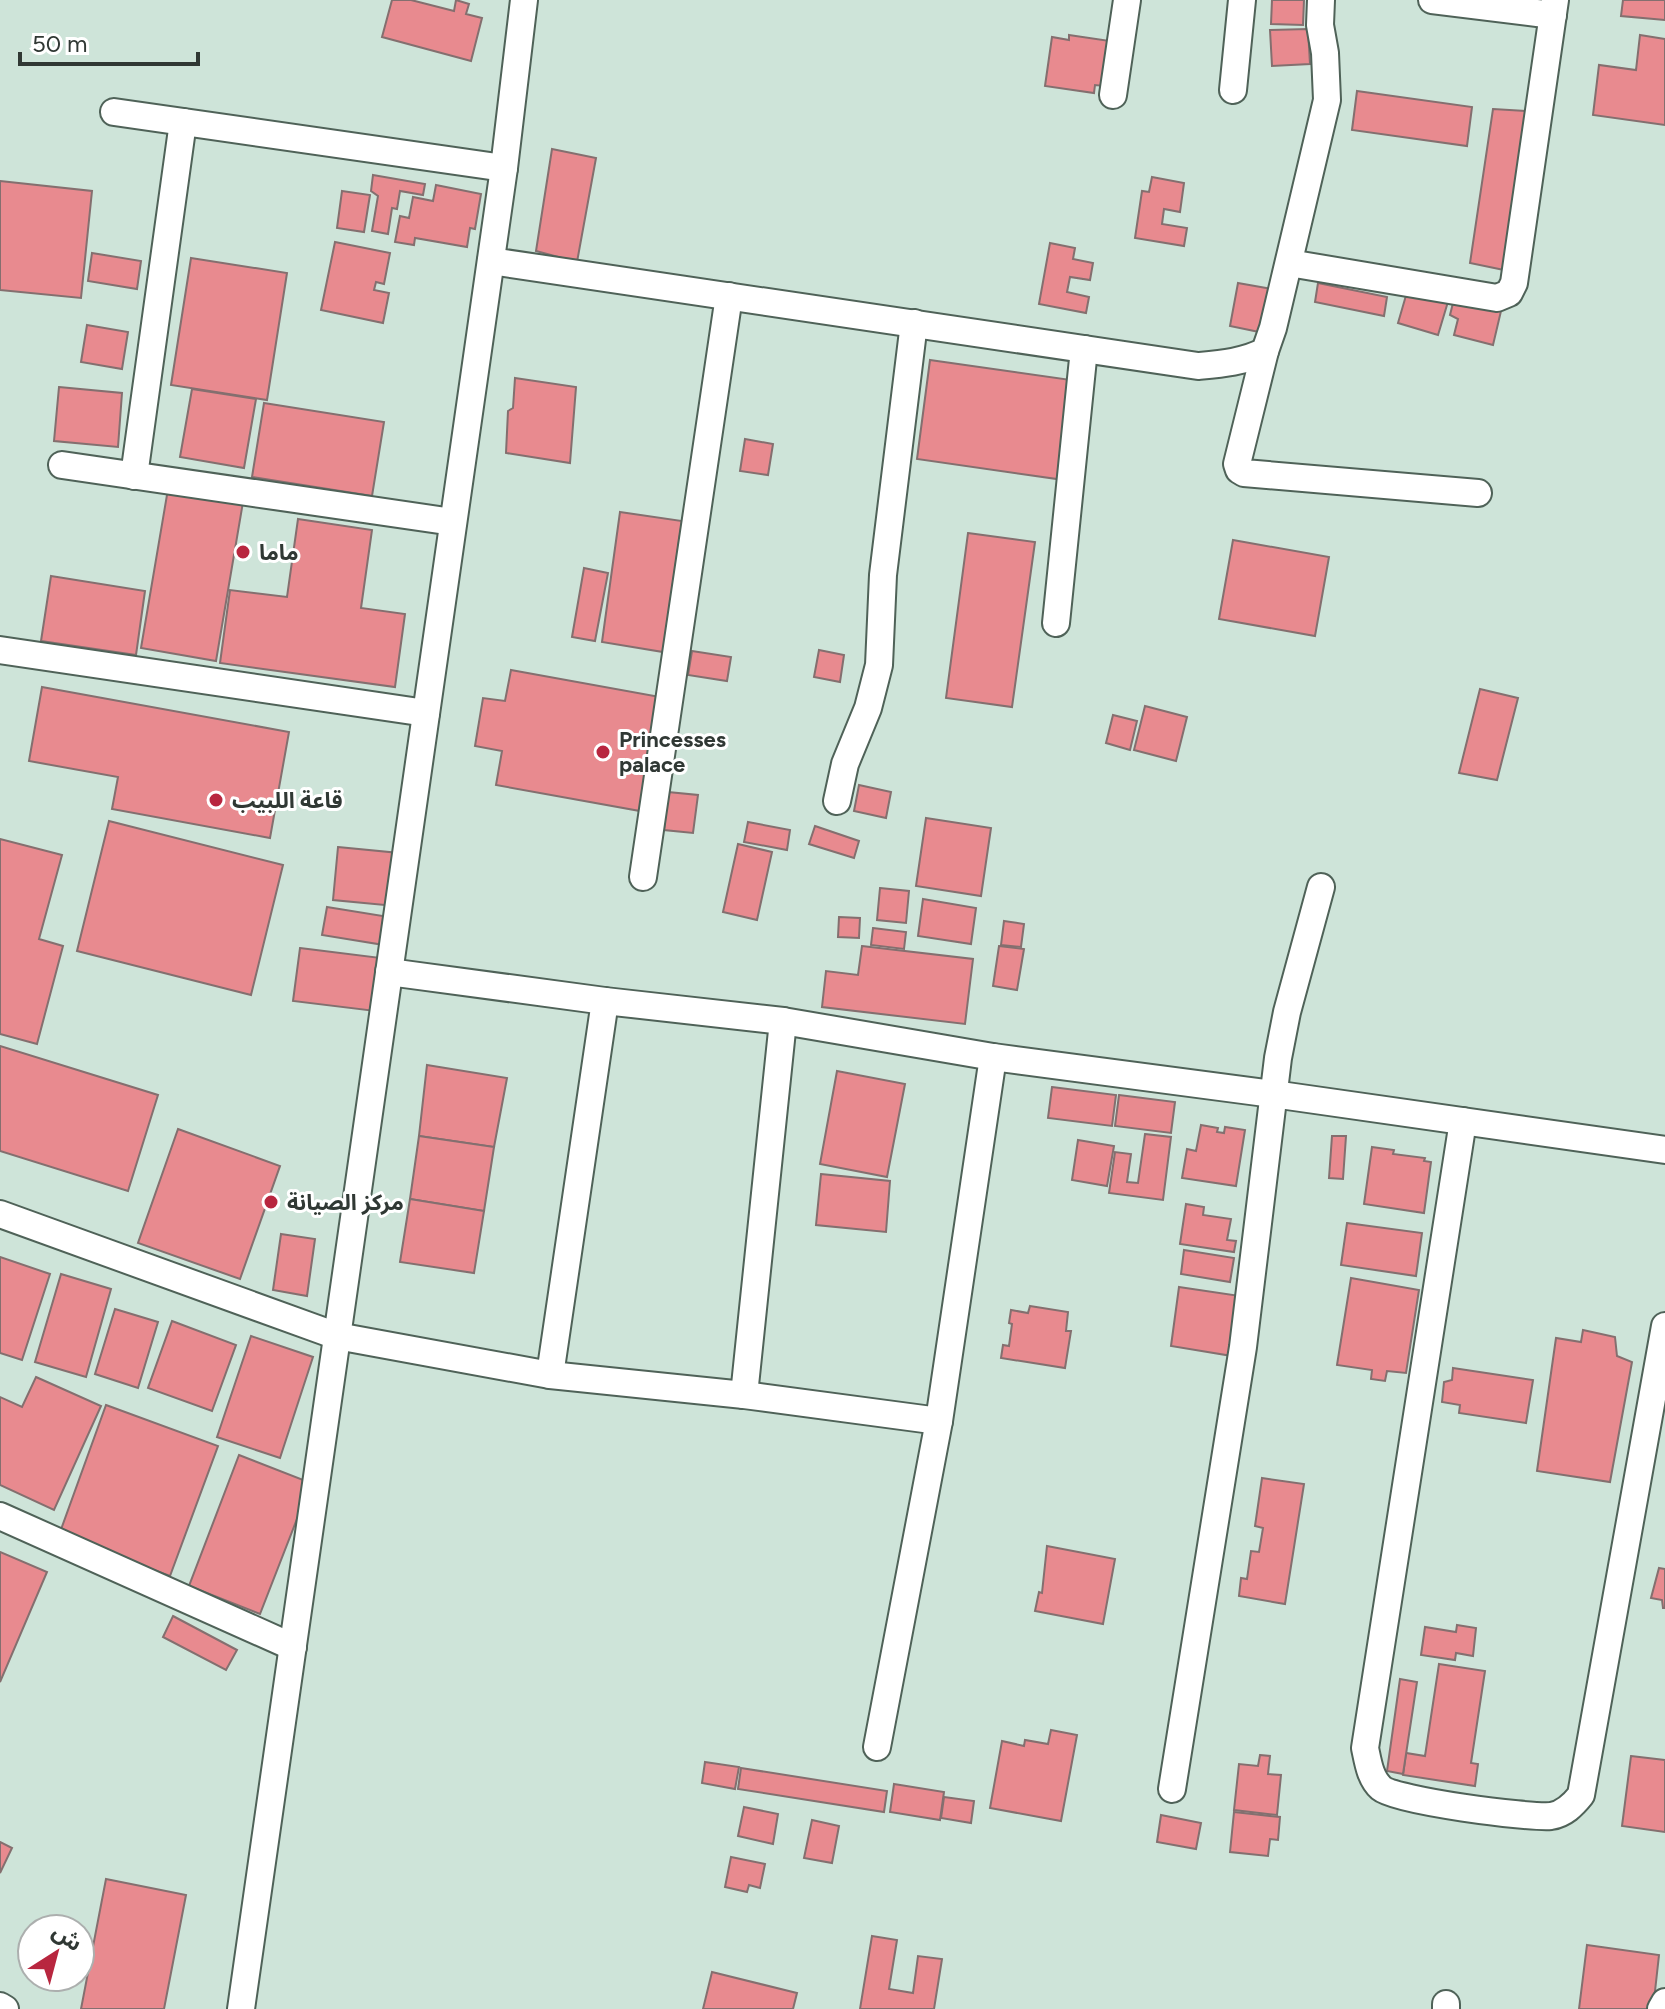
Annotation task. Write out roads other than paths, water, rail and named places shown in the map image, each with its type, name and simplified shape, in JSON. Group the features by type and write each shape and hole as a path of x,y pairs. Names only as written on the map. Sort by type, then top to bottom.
{"street":[{"path":"241,2009 491,261 524,0"},
{"path":"1113,95 1127,0"},
{"path":"1233,90 1242,0"},
{"path":"1321,0 1320,25 1327,100 1237,464 1244,473 1285,478 1478,493"},
{"path":"1289,263 1497,298 1509,293 1514,283 1554,8 1432,0"},
{"path":"114,112 504,168"},
{"path":"134,476 183,122"},
{"path":"491,261 1198,366 1220,364 1265,351"},
{"path":"643,877 729,296"},
{"path":"837,801 845,764 871,698 879,665 883,575 914,323"},
{"path":"1056,623 1084,349"},
{"path":"62,465 453,522"},
{"path":"0,651 426,713"},
{"path":"1172,1789 1243,1347 1273,1094 1287,1012 1321,887"},
{"path":"389,972 783,1021 993,1057 1665,1150"},
{"path":"550,1375 605,1001"},
{"path":"744,1395 783,1021"},
{"path":"877,1747 939,1421 993,1057"},
{"path":"1463,1121 1365,1748 1372,1777 1383,1790 1446,1806 1553,1816 1571,1807 1581,1795 1665,1326"},
{"path":"0,1214 337,1336 550,1375 744,1395 939,1421"},
{"path":"0,1516 293,1647"},
{"path":"1661,2009 1665,2002"},
{"path":"0,2006 5,2009"}],"place":[{"name":"ماما","path":"243,552"},
{"name":"Princesses palace","path":"603,752"},
{"name":"قاعة اللبيب","path":"216,800"},
{"name":"مركز الصيانة","path":"271,1202"}]}
